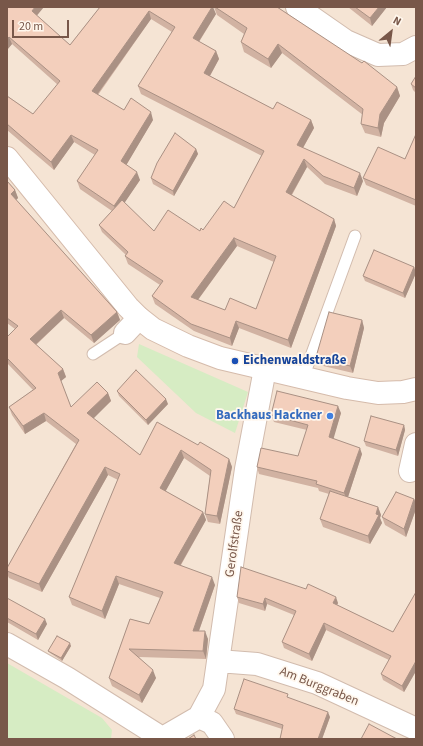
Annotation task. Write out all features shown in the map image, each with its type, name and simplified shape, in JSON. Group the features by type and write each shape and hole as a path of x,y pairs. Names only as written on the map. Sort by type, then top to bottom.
{"street":[{"path":"297,7 346,40 378,54 402,54 416,46"},
{"path":"7,158 132,326 169,338 203,352 303,378 378,393 403,392 416,389"},
{"name":"Gerolfstraße","path":"199,716 214,689 246,469 265,369"},
{"path":"410,471 416,444"},
{"path":"7,644 67,678 162,739 199,716 212,723 223,739"},
{"name":"Am Burggraben","path":"218,661 257,664 317,683 416,729"}],"lane":[{"path":"303,378 355,236"},
{"path":"93,354 132,326"}],"shaded area":[{"path":"7,7 416,7 416,739 7,739"}],"green space":[{"path":"139,344 248,392 235,433 196,413 137,357"},
{"path":"7,663 102,718 112,730 111,739 7,739"}],"building":[{"path":"7,7 35,7 32,11 70,45 100,7 212,7 193,38 216,51 204,73 273,109 277,102 311,120 297,145 360,173 354,188 323,176 304,159 286,192 334,219 288,340 236,321 230,338 191,324 152,296 163,281 125,256 128,252 99,225 122,200 154,231 168,210 200,231 201,228 203,230 224,201 234,208 264,151 138,86 175,27 149,11 92,91 124,110 131,98 151,112 121,161 137,172 114,206 77,181 98,150 71,135 51,162 7,124 7,96 33,114 60,81 9,37 7,39","holes":["234,238 276,256 256,309 230,298 225,310 191,297"]},
{"path":"215,7 277,7 362,63 364,61 397,87 380,114 378,128 361,124 363,109 278,44 268,59 241,42 247,28"},
{"path":"355,7 379,7 370,18"},
{"path":"416,76 416,88 411,84"},
{"path":"175,133 196,149 173,191 151,178 157,163"},
{"path":"416,134 416,200 363,178 378,147 405,159"},
{"path":"7,181 15,190 11,194 117,312 91,335 61,310 30,339 63,369 58,373 71,407 97,382 108,393 87,413 140,455 157,422 198,445 200,442 229,459 217,516 205,514 211,470 181,450 160,488 203,512 174,563 212,577 193,631 205,631 203,651 129,649 153,670 139,695 109,678 130,619 149,624 163,592 116,576 102,611 69,597 120,474 105,467 39,584 7,571 7,568 79,440 44,413 23,426 9,407 36,388 7,358 7,337 18,326 7,318"},
{"path":"374,250 414,267 403,293 363,276"},
{"path":"329,312 362,320 350,366 316,357"},
{"path":"136,370 166,399 146,420 117,391"},
{"path":"277,391 338,406 329,437 360,448 344,493 316,484 317,481 257,467 261,448 298,456 308,425 271,415"},
{"path":"371,416 404,425 396,450 364,441"},
{"path":"330,491 378,507 376,514 379,515 368,536 320,519"},
{"path":"396,492 414,499 404,529 382,517"},
{"path":"241,567 306,589 308,584 336,597 333,603 393,632 416,592 416,661 402,686 381,674 391,656 324,623 309,654 282,642 296,611 265,598 263,604 237,597"},
{"path":"7,598 45,619 36,634 7,618"},
{"path":"57,636 70,643 61,658 48,651"},
{"path":"244,679 288,694 287,697 328,712 318,739 280,739 283,725 234,709"},
{"path":"369,724 397,739 361,739"},
{"path":"194,735 196,739 188,739"}],"place":[{"name":"Eichenwaldstraße","path":"235,361"},
{"name":"Backhaus Hackner","path":"330,416"}]}
